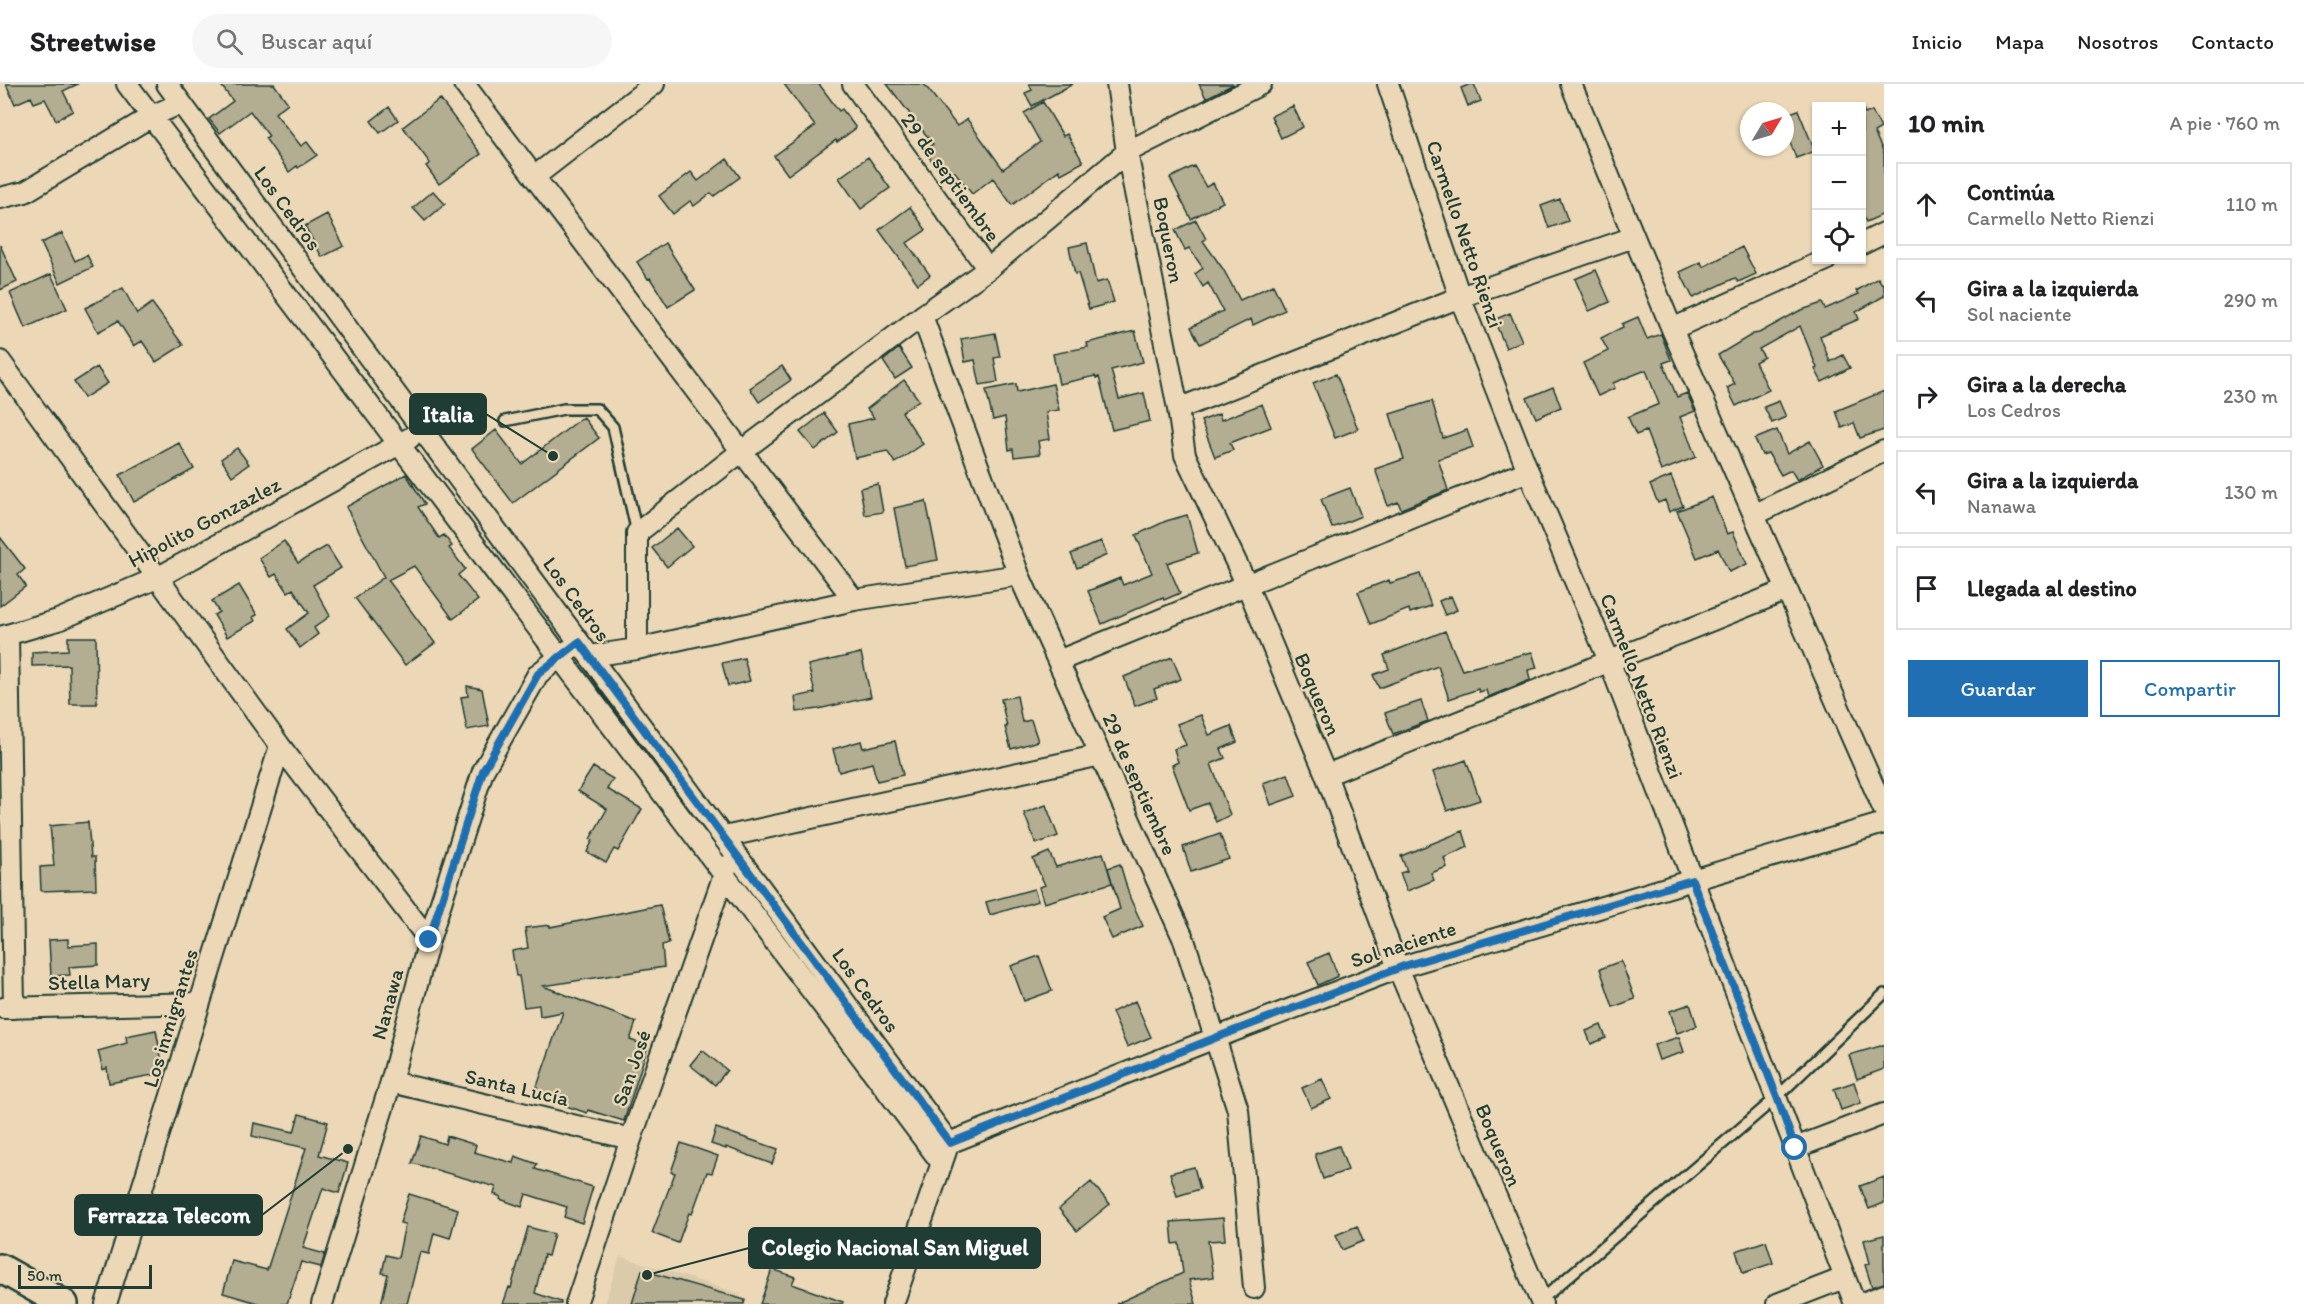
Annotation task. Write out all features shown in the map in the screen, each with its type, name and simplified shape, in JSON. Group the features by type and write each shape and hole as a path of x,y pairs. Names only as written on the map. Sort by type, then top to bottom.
{"main road":[{"path":"0,1268 64,1304"}],"street":[{"path":"128,84 941,1162"},
{"name":"Los Cedros","path":"167,84 950,1143"},
{"path":"464,84 854,600"},
{"path":"534,177 654,84"},
{"name":"29 de septiembre","path":"853,84 988,269"},
{"name":"Boqueron","path":"1117,84 1127,153 1178,409 1185,455 1246,584 1326,774 1398,968 1540,1303"},
{"path":"637,649 636,533 922,316 988,269 1127,153 1261,84"},
{"name":"Carmello Netto Rienzi","path":"1388,84 1460,297 1528,471 1610,663 1855,1304"},
{"path":"1571,84 1672,329 1884,810"},
{"path":"0,198 25,192 152,116 181,103"},
{"path":"1866,242 1884,233"},
{"path":"1178,409 1460,297 1634,237"},
{"path":"1672,329 1817,264"},
{"name":"29 de septiembre","path":"922,316 1020,575 1184,940 1238,1110 1254,1288"},
{"path":"0,361 280,746 429,940"},
{"name":"Hipolito Gonzazlez","path":"4,636 58,620 157,578 423,430"},
{"path":"1754,515 1884,451"},
{"path":"1058,661 1528,471"},
{"path":"584,649 637,649 854,600 1020,575"},
{"path":"1326,774 1610,663 1787,590"},
{"path":"4,636 7,1008"},
{"name":"Nanawa","path":"322,1304 391,1082 429,940 483,771 538,674 560,657 584,649"},
{"name":"Los inmigrantes","path":"106,1304 280,746"},
{"path":"728,843 1101,755"},
{"name":"Sol naciente","path":"950,1143 1398,968 1884,823"},
{"name":"San José","path":"576,1304 631,1139 724,875 728,843"},
{"name":"Stella Mary","path":"7,1008 200,1003"},
{"name":"Santa Lucía","path":"391,1082 631,1139"},
{"path":"1795,1148 1884,1114"},
{"path":"893,1304 941,1162 950,1143"},
{"path":"1777,1304 1844,1278"},
{"path":"1860,1304 1884,1295"}],"lane":[{"path":"505,421 564,409 597,409 613,428 636,533"},
{"path":"1540,1303 1777,1097 1884,994"}],"shaded area":[{"path":"620,1256 741,1294 738,1304 604,1304"}],"building":[{"path":"6,84 78,84 63,91 73,111 56,120 45,99 34,103 31,97 15,104"},
{"path":"220,84 274,84 288,103 275,113 301,146 307,142 317,155 289,172 265,138 269,136 250,111 220,133 209,119 233,101"},
{"path":"784,84 819,84 839,111 842,109 856,128 788,175 774,156 815,126"},
{"path":"887,84 924,84 957,126 967,119 1003,169 1040,142 1024,113 1043,102 1063,136 1067,134 1083,162 1061,174 1059,170 1012,205 993,178 972,194 955,172 945,179 924,150 933,144"},
{"path":"1029,84 1073,84 1032,106 1025,93 1032,90"},
{"path":"1199,84 1234,84 1206,98"},
{"path":"1474,84 1481,101 1468,106 1461,88"},
{"path":"440,99 481,154 439,184 426,166 430,163 403,127"},
{"path":"1293,106 1303,127 1281,138 1271,116"},
{"path":"389,107 398,120 380,133 371,121"},
{"path":"1798,110 1812,144 1812,152 1796,158 1794,153 1794,112"},
{"path":"1872,111 1881,128 1874,132 1884,153 1884,214 1866,222 1866,114"},
{"path":"868,157 890,188 861,209 839,178"},
{"path":"727,159 740,177 714,196 711,193 694,206 690,201 673,214 659,196 691,172 698,181"},
{"path":"1194,166 1206,187 1213,183 1223,202 1191,219 1170,178"},
{"path":"433,191 445,204 425,221 413,208"},
{"path":"1560,199 1568,221 1549,228 1541,206"},
{"path":"910,207 926,230 907,243 930,275 918,284 879,230"},
{"path":"327,214 344,246 322,257 305,226"},
{"path":"1196,220 1206,239 1203,241 1223,269 1240,300 1273,285 1285,310 1253,325 1251,319 1200,344 1191,327 1223,311 1208,283 1203,287 1195,274 1203,268 1189,248 1185,250 1175,230"},
{"path":"62,233 75,261 87,255 93,267 60,283 41,243"},
{"path":"665,243 695,290 668,307 637,262"},
{"path":"1087,243 1096,283 1107,280 1114,302 1089,309 1078,273 1075,274 1069,247"},
{"path":"0,245 17,282 0,290"},
{"path":"1742,247 1756,274 1738,282 1735,278 1693,298 1680,272 1701,262 1703,267"},
{"path":"1596,270 1610,302 1589,311 1575,279"},
{"path":"51,274 67,309 25,328 10,293"},
{"path":"1878,278 1882,284 1884,283 1884,296 1856,312 1859,319 1820,336 1830,362 1843,355 1850,368 1822,382 1800,326 1759,349 1764,357 1755,362 1769,390 1736,406 1727,388 1735,384 1718,355 1799,311 1822,303 1825,309 1859,294 1856,291"},
{"path":"123,288 137,314 152,303 183,345 156,362 142,341 134,346 118,321 98,332 85,308"},
{"path":"1510,313 1522,341 1506,348 1494,320"},
{"path":"1638,317 1647,339 1661,334 1671,360 1663,363 1677,397 1687,393 1695,411 1680,417 1696,457 1661,471 1646,431 1636,435 1628,417 1659,404 1646,370 1613,383 1615,388 1598,396 1583,363 1608,351 1601,338 1623,327 1622,324"},
{"path":"1135,331 1143,362 1111,370 1119,399 1144,393 1150,421 1112,430 1099,377 1059,384 1053,354 1088,347 1087,343"},
{"path":"995,333 1000,357 994,358 998,382 980,385 975,360 965,362 961,339"},
{"path":"899,348 912,368 895,379 883,361"},
{"path":"782,366 791,380 759,402 750,388"},
{"path":"97,367 108,383 84,398 74,382"},
{"path":"1336,374 1358,429 1335,438 1313,383"},
{"path":"904,380 919,400 902,412 923,444 895,463 887,451 855,458 848,424 874,418 867,409"},
{"path":"1016,384 1017,392 1053,384 1059,410 1046,412 1050,439 1038,441 1040,454 1014,457 1013,449 1009,450 1005,417 993,420 986,390"},
{"path":"1553,387 1561,407 1536,418 1527,398"},
{"path":"1884,391 1884,430 1860,438 1854,423 1842,428 1836,411"},
{"path":"1432,401 1443,438 1467,430 1473,447 1438,459 1448,490 1401,509 1398,502 1388,506 1375,469 1404,459 1390,414"},
{"path":"1779,401 1786,417 1772,423 1764,407"},
{"path":"1262,404 1271,427 1230,443 1233,450 1215,457 1201,421 1219,414 1221,420"},
{"path":"824,413 838,432 815,450 800,432"},
{"path":"583,417 599,438 513,503 472,449 496,430 522,464"},
{"path":"1777,430 1787,454 1810,441 1823,465 1797,480 1791,470 1781,475 1768,453 1762,455 1755,439"},
{"path":"179,443 194,469 134,502 120,475"},
{"path":"237,448 249,464 232,476 221,459"},
{"path":"406,474 425,504 418,507 439,538 444,535 452,546 449,548 465,569 458,575 478,600 453,619 414,566 388,580 435,643 405,665 355,598 384,577 346,507"},
{"path":"1671,476 1683,506 1669,512 1665,500 1658,503 1650,485"},
{"path":"878,484 883,512 865,515 860,488"},
{"path":"1350,488 1361,516 1332,528 1321,499"},
{"path":"1712,497 1727,534 1733,532 1747,564 1729,572 1718,549 1697,558 1677,511"},
{"path":"926,501 938,560 905,566 894,508"},
{"path":"1187,515 1198,553 1167,563 1180,593 1164,600 1163,597 1102,624 1088,591 1120,578 1123,585 1152,573 1136,535 1166,521"},
{"path":"677,528 692,546 667,567 652,548"},
{"path":"0,537 25,569 18,575 26,586 0,606"},
{"path":"284,541 298,563 327,546 341,568 313,585 330,616 314,628 318,634 300,648 287,629 309,613 293,589 288,592 276,574 271,577 259,558"},
{"path":"1101,541 1107,555 1077,568 1071,554"},
{"path":"1420,574 1431,606 1410,613 1409,609 1371,624 1358,592 1389,580 1390,583"},
{"path":"239,585 257,615 253,617 255,621 227,637 214,615 219,612 212,601"},
{"path":"1451,596 1457,610 1445,615 1439,601"},
{"path":"1445,631 1462,670 1532,652 1537,668 1528,670 1530,680 1488,697 1486,690 1479,692 1478,689 1449,699 1438,666 1379,688 1373,675 1389,669 1384,655"},
{"path":"68,637 96,637 97,704 70,704 69,665 32,666 32,652 68,650"},
{"path":"861,653 871,697 797,712 795,697 815,693 808,665"},
{"path":"1172,657 1181,679 1154,689 1157,698 1135,706 1124,677"},
{"path":"744,658 750,681 728,686 722,663"},
{"path":"467,686 482,689 489,726 467,730 461,697 468,696"},
{"path":"1017,696 1022,722 1031,720 1038,741 1011,749 1001,699"},
{"path":"1421,701 1428,721 1393,734 1385,713"},
{"path":"1201,715 1209,735 1231,726 1237,742 1221,749 1225,758 1211,764 1230,815 1216,822 1208,803 1189,810 1172,765 1178,762 1174,749 1186,745 1177,724"},
{"path":"861,741 863,748 895,741 903,775 877,781 872,763 839,772 833,749"},
{"path":"1466,760 1480,800 1447,811 1433,772"},
{"path":"593,767 613,779 607,789 642,809 618,851 614,849 606,863 587,852 593,840 590,839 607,809 578,791"},
{"path":"1288,774 1296,796 1271,805 1263,783"},
{"path":"1046,805 1058,836 1036,844 1024,813"},
{"path":"88,822 91,857 95,857 96,889 41,891 40,867 54,866 50,826"},
{"path":"1463,831 1468,847 1444,858 1447,867 1431,873 1434,880 1407,891 1400,873 1407,871 1401,856"},
{"path":"1220,834 1229,859 1191,872 1183,847"},
{"path":"1049,852 1056,867 1103,853 1112,883 1044,903 1039,887 1045,885 1033,859"},
{"path":"1120,864 1130,898 1143,926 1112,939 1102,917 1120,909 1108,868"},
{"path":"1034,889 1038,901 990,915 986,902"},
{"path":"660,905 669,943 662,945 664,967 543,986 636,1022 630,1040 648,1046 624,1121 588,1110 587,1113 534,1095 563,1012 540,1016 539,1005 524,1007 512,951 528,948 525,928 550,925 550,927"},
{"path":"68,939 68,946 98,944 98,965 69,967 70,975 51,976 49,940"},
{"path":"1329,953 1338,976 1318,985 1308,962"},
{"path":"1039,956 1052,991 1024,1001 1011,966"},
{"path":"1621,961 1635,999 1613,1007 1600,969"},
{"path":"1135,1001 1151,1037 1127,1047 1112,1012"},
{"path":"1690,1004 1697,1026 1677,1033 1670,1011"},
{"path":"1601,1025 1606,1038 1591,1044 1586,1031"},
{"path":"156,1030 164,1073 109,1083 107,1068 103,1070 98,1051 127,1043 126,1036"},
{"path":"1679,1037 1684,1052 1659,1060 1654,1045"},
{"path":"1884,1045 1884,1069 1857,1079 1849,1055"},
{"path":"702,1050 727,1070 715,1085 690,1065"},
{"path":"1322,1079 1331,1099 1311,1108 1302,1088"},
{"path":"1854,1082 1861,1103 1841,1110 1834,1089"},
{"path":"299,1114 328,1122 319,1155 348,1163 339,1193 323,1188 303,1248 325,1254 321,1267 301,1262 287,1304 261,1304 223,1293 232,1261 267,1270 306,1148 252,1136 254,1123 294,1132"},
{"path":"716,1128 778,1149 772,1164 726,1147 726,1149 711,1144"},
{"path":"421,1136 445,1144 447,1136 476,1145 474,1152 513,1163 515,1156 537,1164 535,1169 593,1187 582,1223 564,1217 567,1207 526,1194 522,1207 500,1199 501,1197 494,1194 496,1187 412,1163"},
{"path":"681,1143 718,1156 712,1173 707,1172 692,1214 689,1213 678,1243 652,1233 675,1173 671,1172"},
{"path":"1339,1146 1348,1170 1323,1179 1315,1154"},
{"path":"1194,1167 1200,1189 1177,1196 1170,1173"},
{"path":"1884,1177 1884,1203 1869,1209 1860,1186"},
{"path":"1091,1182 1110,1204 1077,1231 1059,1209"},
{"path":"409,1194 458,1209 450,1238 434,1233 429,1254 420,1252 407,1304 381,1304 388,1274 382,1273 386,1255 398,1258 405,1224 400,1223"},
{"path":"1223,1218 1225,1240 1208,1241 1213,1277 1189,1280 1196,1304 1116,1304 1183,1273 1179,1243 1173,1244 1171,1222"},
{"path":"1357,1226 1363,1241 1342,1250 1336,1235"},
{"path":"528,1227 554,1234 548,1256 544,1255 535,1293 561,1302 561,1304 503,1304 509,1287 511,1288"},
{"path":"1884,1235 1884,1283 1872,1287 1865,1265 1870,1263 1864,1240"},
{"path":"1766,1241 1773,1263 1743,1273 1736,1251"},
{"path":"772,1269 795,1277 792,1284 843,1302 842,1304 760,1304"},
{"path":"642,1270 745,1300 744,1304 632,1304"}],"place":[{"name":"Italia","path":"553,456"},
{"name":"Ferrazza Telecom","path":"348,1149"},
{"name":"Colegio Nacional San Miguel","path":"647,1275"}],"route":[{"path":"429,940 483,771 538,674 579,642 950,1143 1404,966 1692,880 1795,1148"}]}
